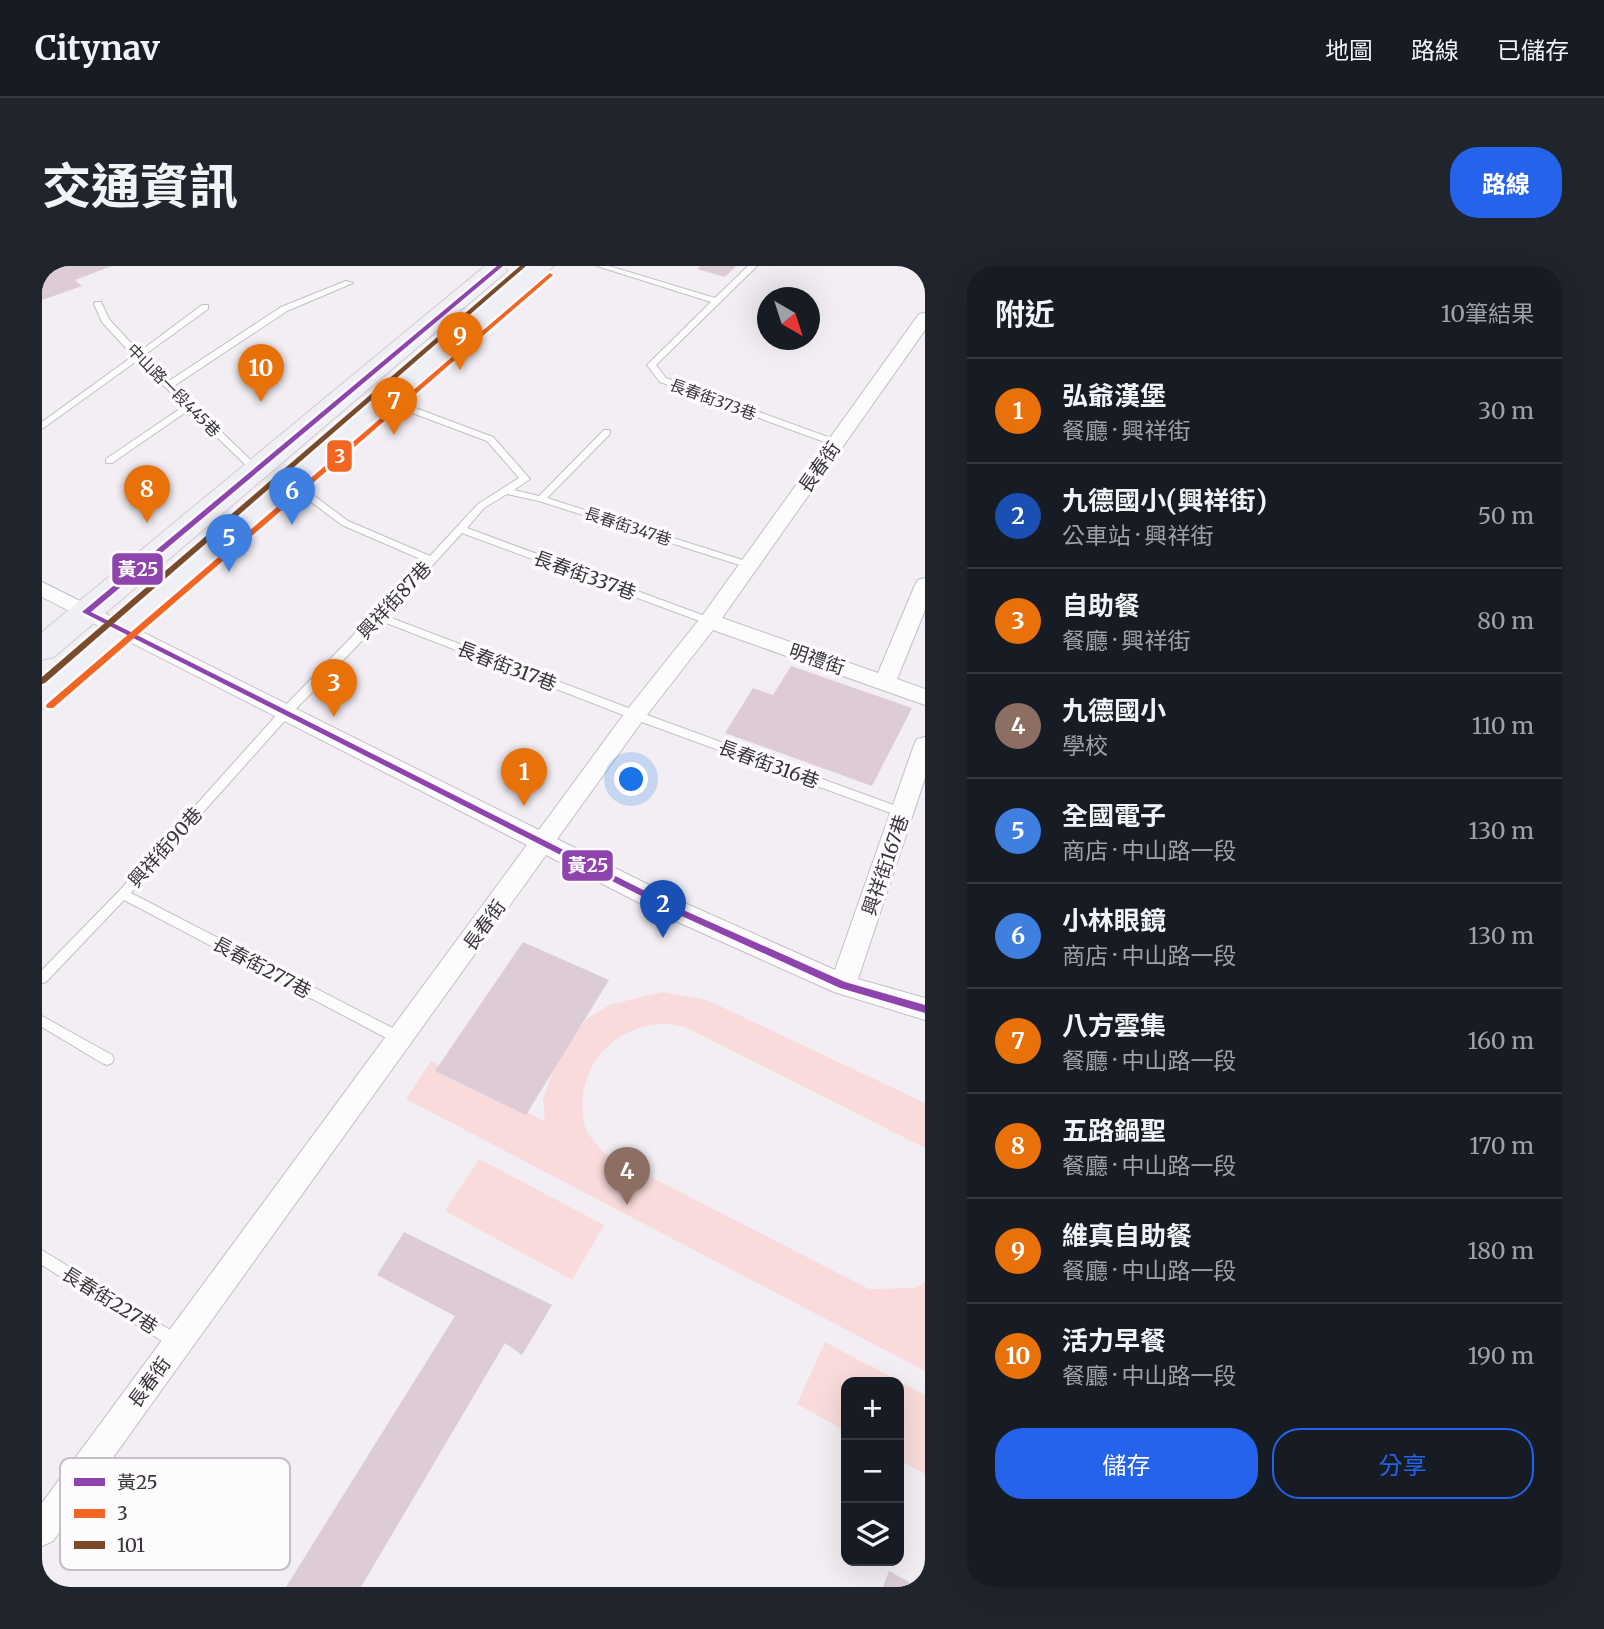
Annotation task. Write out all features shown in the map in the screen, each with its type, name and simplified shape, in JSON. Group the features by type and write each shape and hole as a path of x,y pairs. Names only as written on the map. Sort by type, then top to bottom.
{"main road":[{"path":"42,649 500,266"},
{"path":"42,697 541,266"}],"street":[{"name":"長春街","path":"94,1458 635,715 709,621 925,318"},
{"path":"886,682 925,585"},
{"path":"42,589 678,911 843,985 925,1009"},
{"name":"明禮街","path":"709,621 925,697"},
{"name":"興祥街167巷","path":"843,985 925,745"},
{"name":"長春街","path":"42,1530 60,1505"}],"lane":[{"path":"601,266 716,302"},
{"name":"長春街373巷","path":"753,266 651,365 663,380 836,443"},
{"path":"167,386 284,309 349,283"},
{"name":"中山路一段445巷","path":"98,304 105,320 138,356 257,471"},
{"path":"42,426 205,307"},
{"path":"386,400 489,439 525,479 506,491"},
{"path":"109,461 190,406"},
{"path":"541,499 607,432"},
{"path":"290,482 345,523 431,560"},
{"name":"長春街347巷","path":"506,491 541,499 749,565"},
{"name":"興祥街87巷","path":"285,713 379,617 481,506 506,491"},
{"name":"長春街337巷","path":"461,529 709,621"},
{"name":"長春街317巷","path":"379,617 635,715"},
{"name":"興祥街90巷","path":"42,978 122,894 285,713"},
{"name":"長春街316巷","path":"635,715 903,813"},
{"name":"長春街277巷","path":"122,894 401,1039"},
{"path":"42,1021 107,1059"},
{"name":"長春街227巷","path":"42,1257 178,1343"}],"shaded area":[{"path":"662,992 707,1000 925,1103 925,1148 687,1028 663,1024 641,1027 624,1034 610,1045 589,1073 582,1108 586,1130 604,1153 869,1289 916,1288 925,1282 925,1371 406,1099 431,1061 545,1122 543,1099 561,1050 587,1019 609,1005"},
{"path":"479,1159 604,1225 572,1280 445,1211"},
{"path":"825,1342 891,1377 841,1377 841,1428 797,1404"},
{"path":"904,1384 925,1395 925,1474 904,1463"}],"building":[{"path":"112,266 75,280 82,286 42,300 42,268"},
{"path":"700,266 736,266 725,277 697,269"},
{"path":"791,666 912,708 872,786 725,733 753,688 773,695"},
{"path":"523,942 609,980 526,1115 435,1071"},
{"path":"404,1232 552,1305 522,1355 505,1343 361,1587 286,1587 455,1316 377,1275"},
{"path":"889,1571 918,1587 883,1587"}],"transit line":[{"name":"黃25","path":"500,266 86,612 678,911 843,985 925,1009"},
{"name":"101","path":"42,681 523,266"},
{"name":"3","path":"50,706 550,275"}],"place":[{"name":"維真自助餐","path":"460,370"},
{"name":"活力早餐","path":"261,402"},
{"name":"八方雲集","path":"394,435"},
{"name":"五路鍋聖","path":"147,523"},
{"name":"小林眼鏡","path":"292,525"},
{"name":"全國電子","path":"229,572"},
{"name":"自助餐","path":"334,717"},
{"name":"弘爺漢堡","path":"524,806"},
{"name":"九德國小(興祥街)","path":"663,938"},
{"name":"九德國小","path":"627,1205"}]}
